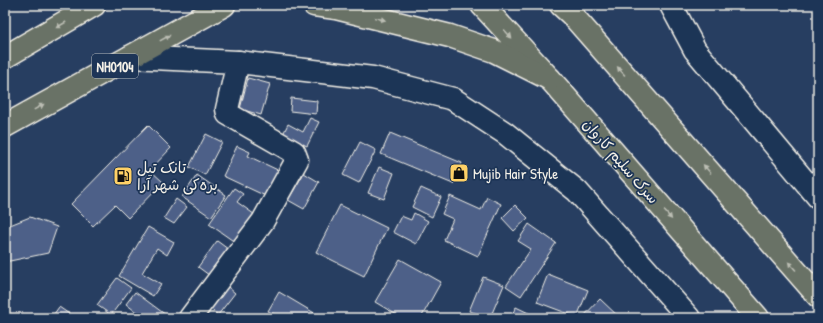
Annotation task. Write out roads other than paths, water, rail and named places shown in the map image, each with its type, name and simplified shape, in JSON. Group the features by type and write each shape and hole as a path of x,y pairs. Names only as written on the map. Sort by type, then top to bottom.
{"main road":[{"name":"NH0104","path":"5,126 224,5"},
{"path":"314,5 336,8 450,36 494,51 550,79"},
{"name":"سرک سلیم کاروان","path":"482,5 550,79 758,318"},
{"path":"5,57 89,7"},
{"path":"568,9 818,296"}],"street":[{"path":"670,5 695,50 818,197"},
{"path":"130,57 238,62 373,78 453,99 505,133 577,191 689,318"},
{"path":"190,318 263,221 297,160 294,152 228,114 227,109 238,62"}],"place":[{"name":"Mujib Hair Style","path":"459,173"},
{"name":"تانک تیل بره‌کی شهر آرا","path":"123,176"}]}
